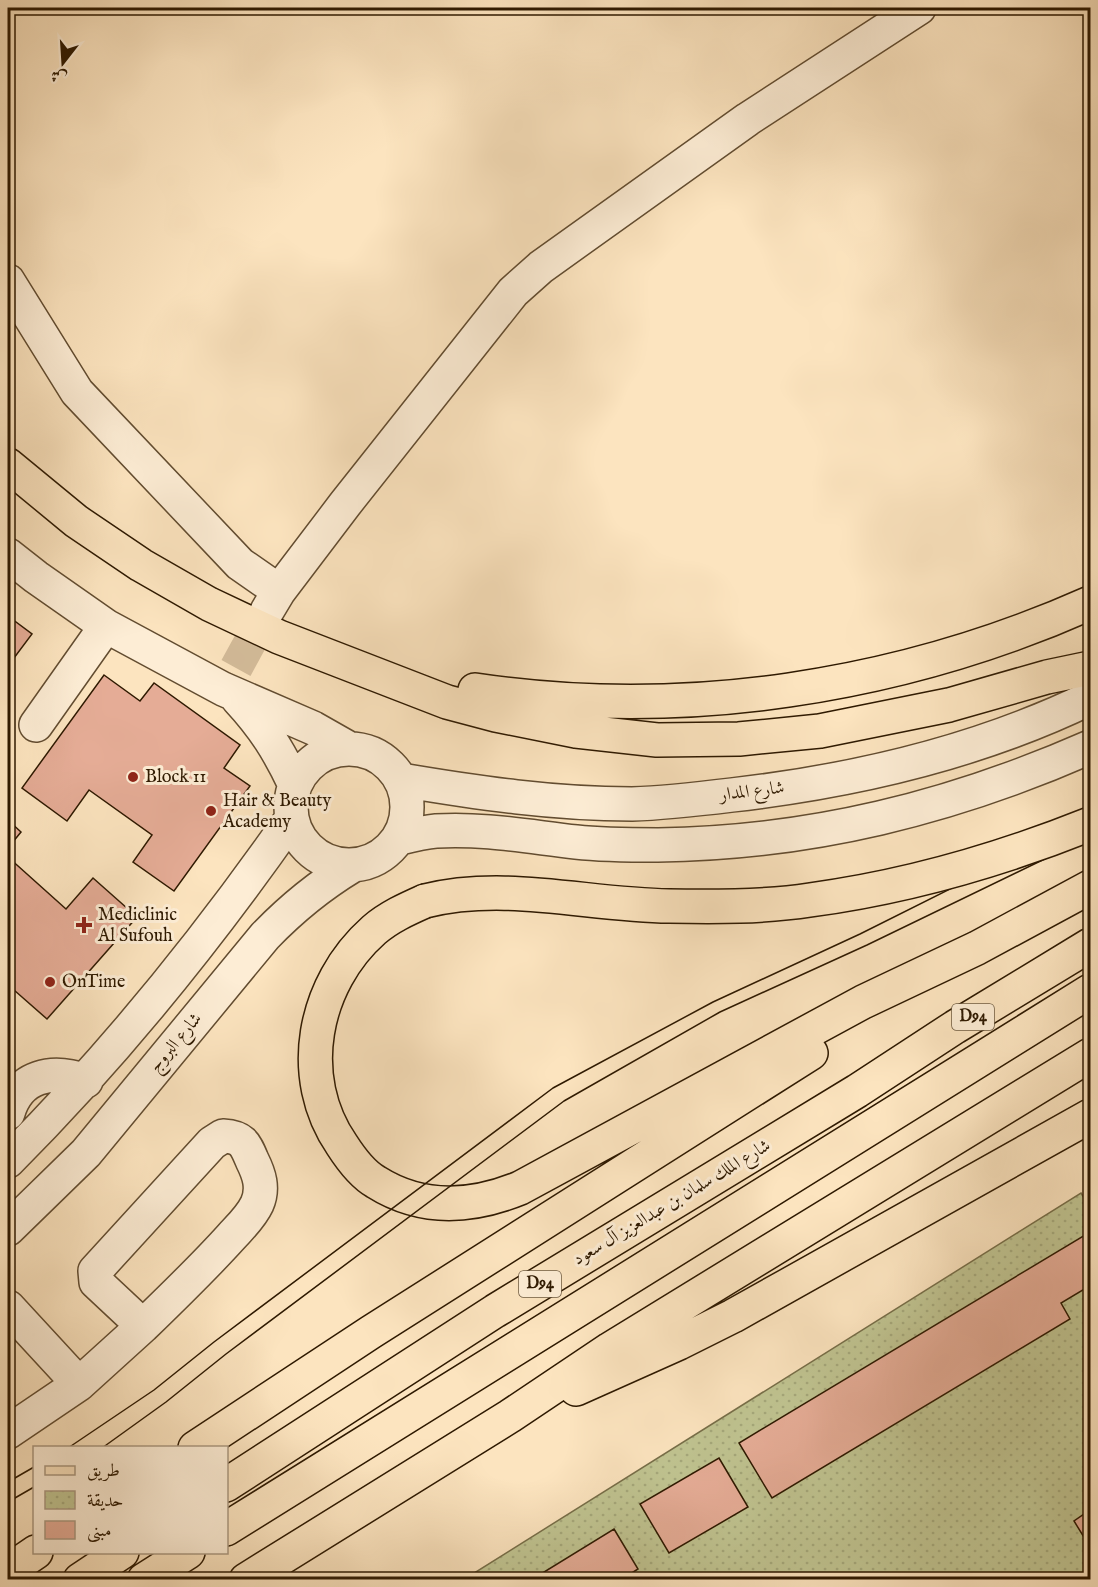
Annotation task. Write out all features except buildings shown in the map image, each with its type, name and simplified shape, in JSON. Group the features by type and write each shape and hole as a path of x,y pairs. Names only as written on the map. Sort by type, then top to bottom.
{"main road":[{"path":"8,465 76,521 141,565 208,604 279,637 438,698 496,715 576,731 657,740 751,738 820,731 949,705 1047,677 1090,668"},
{"path":"352,665 434,684 516,696 599,702 695,700 766,694 848,680 947,656 1044,624 1090,603"},
{"path":"1090,824 1032,848 974,866 896,885 809,901 738,906 668,906 486,892 453,894 425,901 399,913 375,929 338,972 325,999 318,1026 315,1055 317,1083 324,1111 336,1138 353,1161 374,1181 396,1193 420,1201 446,1204 471,1203 496,1198 520,1188 863,1002 977,948 1090,887"},
{"name":"شارع الملك سلمان بن عبدالعزيز آل سعود","path":"228,1484 495,1311 857,1091 955,1027 1090,945"},
{"path":"198,1446 371,1332 977,948"},
{"path":"228,1528 1090,991"},
{"path":"246,1580 510,1416 609,1348 1090,1055"},
{"path":"510,1416 623,1369 733,1316 1090,1116"},
{"path":"8,1571 33,1554"},
{"path":"80,1580 119,1554"},
{"path":"144,1580 185,1554"}],"street":[{"path":"8,281 77,392 273,601 462,356 513,292 527,279 748,119 919,8"},
{"path":"8,555 99,621 231,684 350,748 380,757 392,767 401,780 408,798 407,819 400,838 387,852 371,862 352,866 335,864 320,858 307,848 297,834 291,818 291,802 295,785 304,770 317,758 333,751 350,748"},
{"path":"28,719 99,621"},
{"path":"231,684 280,752 295,785"},
{"name":"شارع المدار","path":"401,780 478,793 544,800 633,804 782,789 860,776 938,755 1011,730 1090,698"},
{"path":"400,838 434,831 468,830 580,842 658,845 736,841 814,831 891,816 967,795 1090,747"},
{"path":"9,1154 86,1081 197,949 291,818"},
{"name":"شارع البروج","path":"8,1228 86,1153 265,936 291,909 320,885 352,866"},
{"path":"8,1113 11,1103 22,1088 36,1079 52,1074 69,1075 86,1081"},
{"path":"8,1432 79,1384 143,1326 207,1263 250,1215 257,1203 260,1176 246,1146 236,1137 223,1136 212,1143 94,1271 96,1282 143,1326"},
{"path":"8,1307 79,1384"}],"green space":[{"path":"1081,1193 1090,1208 1090,1579 463,1580"}],"tunnel":[{"path":"236,668 267,611"}],"tram line":[{"path":"71,1446 154,1390 214,1342 553,1088 713,1002 860,934 1090,819"},
{"path":"105,1446 564,1101 720,1012 867,945 1090,837"},
{"path":"8,1482 33,1468"},
{"path":"8,1502 33,1488"}],"place":[{"name":"Block 11","path":"133,777"},
{"name":"Hair & Beauty Academy","path":"211,811"},
{"name":"Mediclinic Al Sufouh","path":"84,925"},
{"name":"OnTime","path":"50,982"}]}
